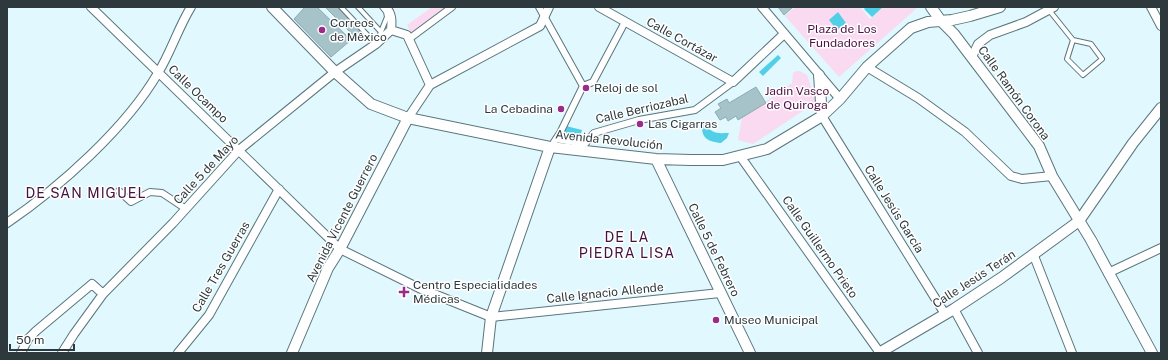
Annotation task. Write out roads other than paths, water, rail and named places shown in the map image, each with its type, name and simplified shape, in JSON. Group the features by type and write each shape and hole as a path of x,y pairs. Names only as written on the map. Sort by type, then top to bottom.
{"street":[{"name":"Calle Ocampo","path":"91,7 340,249"},
{"path":"7,222 71,172 95,150 124,119 146,92 159,72 191,7"},
{"path":"386,7 390,12 392,20 391,30 407,35 430,85"},
{"path":"409,39 452,7"},
{"path":"539,7 583,86"},
{"path":"408,118 430,85 540,26 549,7"},
{"name":"Calle Cortázar","path":"599,7 734,82"},
{"path":"762,7 818,75 840,99"},
{"name":"Calle Ramón Corona","path":"931,7 972,57 1039,146 1052,176 1091,240 1152,353"},
{"name":"Avenida Revolución","path":"278,9 335,72 372,104 408,118 656,159 722,160 767,149 822,116 840,99 867,67 911,28 928,22 952,20 1000,7"},
{"path":"1151,7 1161,26"},
{"path":"972,57 978,44 990,35 1026,22 1052,8"},
{"path":"487,353 491,317 553,143 583,86 593,82 625,22"},
{"name":"Calle 5 de Mayo","path":"62,353 103,294 186,209 239,150 335,72 376,44 391,30"},
{"name":"Calle Berriozabal","path":"553,143 585,144 594,133 638,120 695,110 734,82 784,34"},
{"path":"867,67 918,98 965,132 1011,176 1022,179 1052,176"},
{"path":"818,75 822,116"},
{"name":"Calle Jesús Terán","path":"880,353 950,311 1034,256 1079,221 1133,144 1161,108"},
{"name":"Calle Jesús García","path":"822,116 978,353"},
{"name":"Avenida Vicente Guerrero","path":"292,353 328,268 340,249 408,118"},
{"name":"Calle Guillermo Prieto","path":"740,156 880,353"},
{"name":"Calle 5 de Febrero","path":"656,159 750,353"},
{"name":"Calle Tres Guerras","path":"178,353 209,315 278,190"},
{"path":"119,191 131,202 150,192 162,193 186,209"},
{"path":"1108,273 1161,248"},
{"name":"Calle Ignacio Allende","path":"340,249 419,288 491,317 720,293"},
{"path":"1034,256 1072,353"},
{"path":"21,353 28,339 36,331 92,284 103,294"}],"lane":[{"path":"341,7 376,44 388,14 382,7"},
{"path":"358,7 381,32"},
{"path":"1052,8 1073,40 1091,44 1102,59 1083,75 1067,59 1073,40"}],"water":[{"path":"866,7 883,7 872,17 864,9"},
{"path":"838,12 846,23 837,30 829,20"},
{"path":"778,55 781,58 763,76 759,72"},
{"path":"702,121 714,132 729,133 727,138 721,143 711,141 705,137 702,131"},
{"path":"566,126 582,130 579,140 563,136"}],"place":[{"name":"Correos de Mêxico","path":"322,30"},
{"name":"Reloj de sol","path":"586,88"},
{"name":"La Cebadina","path":"561,109"},
{"name":"Las Cigarras","path":"640,124"},
{"name":"Centro Especialidades Médicas","path":"404,292"},
{"name":"Museo Municipal","path":"716,320"}],"district":[{"name":"DE SAN MIGUEL","path":"86,193"},
{"name":"DE LA PIEDRA LISA","path":"627,246"}],"park label":[{"name":"Plaza de Los Fundadores","path":"842,36"},
{"name":"Jadin Vasco de Quiroga","path":"797,98"}]}
